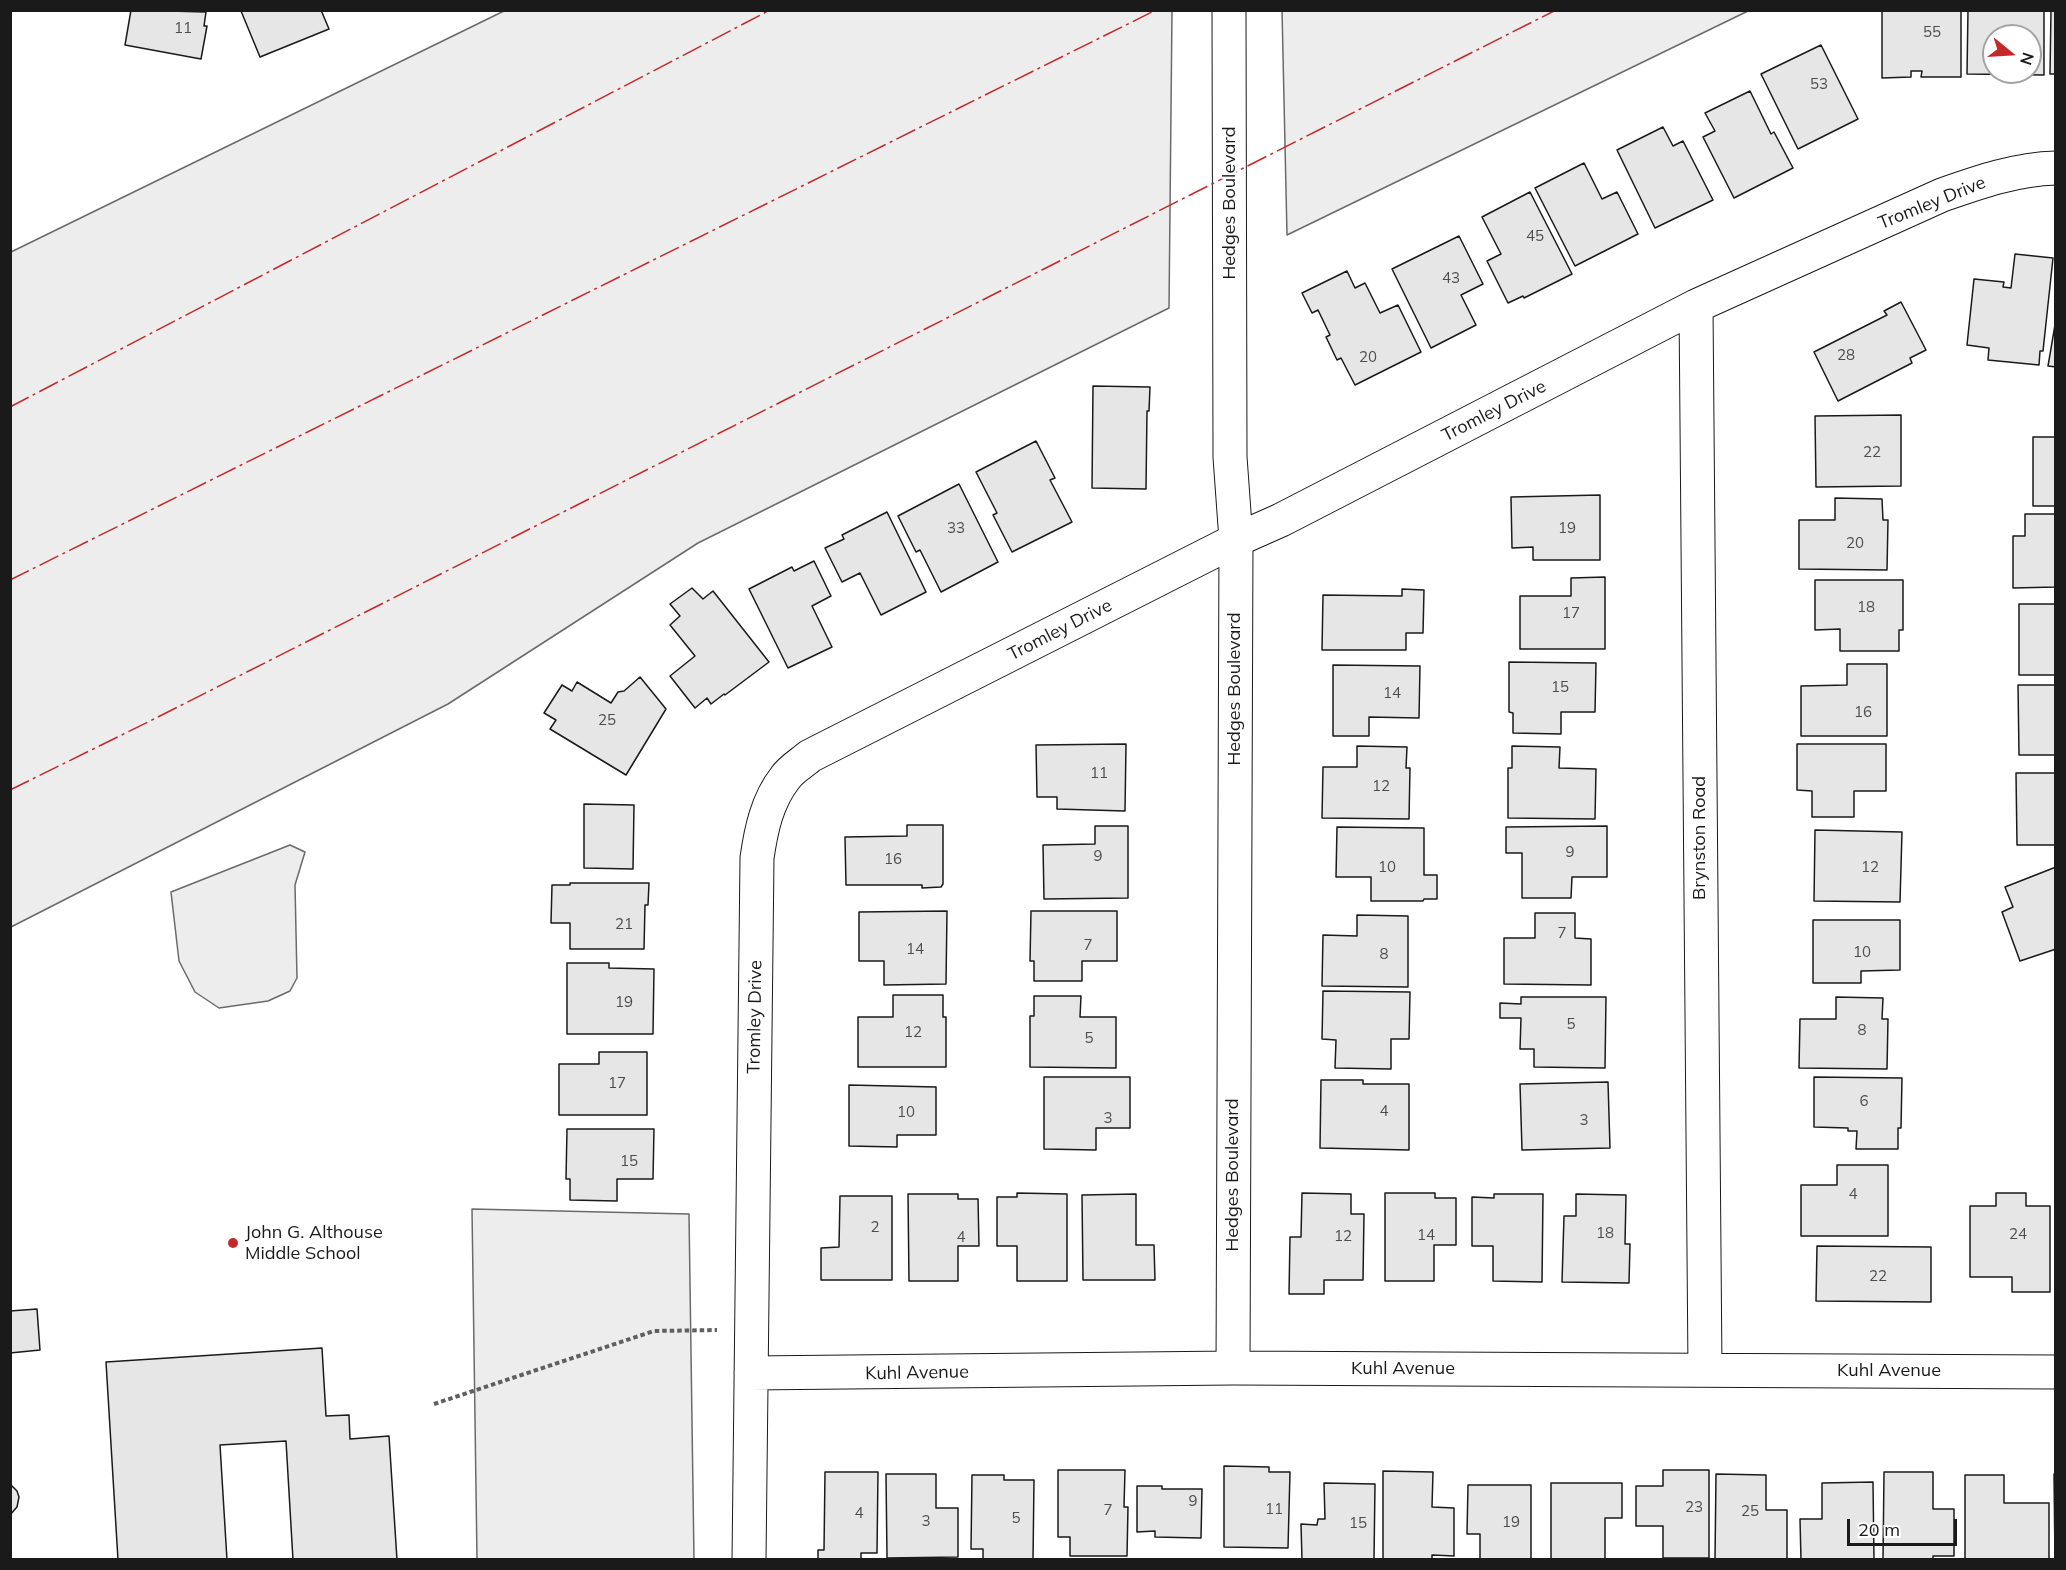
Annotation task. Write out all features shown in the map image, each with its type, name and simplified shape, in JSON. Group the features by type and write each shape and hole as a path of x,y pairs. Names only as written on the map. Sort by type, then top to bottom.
{"street":[{"name":"Hedges Boulevard","path":"1229,10 1230,457 1236,540 1233,1368"},
{"name":"Tromley Drive","path":"749,1560 757,858 761,831 771,800 786,776 810,756 1236,540 1281,520 1696,306 1942,195 2013,173 2055,168"},
{"name":"Brynston Road","path":"1696,306 1705,1369"},
{"name":"Kuhl Avenue","path":"751,1373 1233,1368 2055,1372"}],"path":[{"path":"434,1404 654,1331 719,1330"}],"shaded area":[{"path":"506,10 1172,11 1169,308 698,543 448,704 11,927 11,252"},
{"path":"1282,10 1748,10 1748,11 1287,235"},
{"path":"290,845 305,852 295,885 297,978 290,991 268,1001 219,1008 195,992 179,961 171,892"},
{"path":"472,1209 689,1214 694,1559 477,1559"}],"building":[{"path":"131,10 206,12 204,26 207,26 201,59 125,45"},
{"path":"321,10 329,29 260,57 241,11"},
{"path":"1882,10 1961,10 1961,77 1921,77 1922,71 1911,71 1911,77 1882,78"},
{"path":"1968,10 2044,10 2044,75 2042,75 2042,24 1982,24 1982,74 1967,74"},
{"path":"2051,10 2056,10 2056,74 2050,74"},
{"path":"1821,45 1858,119 1798,149 1761,74"},
{"path":"1750,91 1771,134 1774,132 1793,168 1734,198 1703,137 1715,131 1705,113"},
{"path":"1663,127 1673,146 1683,141 1713,200 1655,228 1617,150"},
{"path":"1584,163 1602,199 1617,192 1638,234 1575,266 1535,188"},
{"path":"1530,192 1572,274 1524,298 1523,296 1508,303 1487,261 1501,254 1482,217"},
{"path":"1459,236 1483,284 1461,295 1476,325 1431,348 1392,269"},
{"path":"2015,254 2053,258 2043,351 2040,351 2039,365 1988,360 1989,348 1967,345 1974,279 2004,282 2003,287 2011,288"},
{"path":"1347,271 1355,288 1365,283 1380,313 1398,305 1421,352 1355,385 1341,358 1337,360 1326,337 1330,335 1318,310 1312,313 1302,293"},
{"path":"1901,302 1926,350 1910,358 1912,363 1838,401 1814,352 1887,315 1884,311"},
{"path":"2056,319 2056,367 2048,366"},
{"path":"1093,386 1150,387 1149,411 1147,411 1146,489 1092,488"},
{"path":"1901,415 1901,486 1816,487 1815,416"},
{"path":"2033,437 2056,437 2056,506 2033,506"},
{"path":"1036,441 1055,478 1050,480 1072,522 1012,552 993,515 997,513 976,472"},
{"path":"959,484 998,562 941,592 920,550 916,552 898,516"},
{"path":"1600,495 1600,560 1533,560 1533,547 1512,548 1511,497"},
{"path":"1835,498 1882,499 1883,520 1888,520 1887,570 1799,569 1799,520 1835,520"},
{"path":"887,512 926,592 881,615 860,573 842,582 825,548 844,539 842,535"},
{"path":"2025,514 2056,514 2056,587 2013,588 2013,536 2025,536"},
{"path":"814,561 831,596 812,606 832,647 788,668 749,589 792,567 794,571"},
{"path":"1605,577 1605,649 1520,649 1520,596 1571,596 1571,578"},
{"path":"1815,580 1903,580 1903,630 1899,630 1899,651 1840,651 1840,629 1815,630"},
{"path":"692,588 703,599 713,591 769,662 711,704 707,698 695,708 670,676 695,656 670,625 680,616 670,604"},
{"path":"1402,589 1424,590 1423,633 1406,633 1406,650 1322,650 1323,595 1402,596"},
{"path":"2019,604 2056,604 2056,675 2019,675"},
{"path":"1509,662 1596,663 1595,712 1561,712 1561,734 1513,733 1513,713 1509,712"},
{"path":"1847,664 1887,664 1887,736 1801,736 1801,686 1847,685"},
{"path":"1333,665 1420,666 1419,718 1369,717 1369,736 1333,736"},
{"path":"640,677 666,709 626,775 550,729 556,720 544,713 562,685 572,691 577,682 611,703 618,692 624,691"},
{"path":"2018,685 2056,685 2056,755 2019,755"},
{"path":"1126,744 1125,811 1057,809 1057,797 1037,797 1036,745"},
{"path":"1797,744 1886,744 1886,791 1854,791 1854,817 1812,817 1812,791 1797,790"},
{"path":"1357,746 1407,747 1406,768 1410,768 1409,819 1322,818 1323,767 1357,767"},
{"path":"1512,746 1560,747 1559,768 1596,769 1595,819 1508,818 1508,768 1512,768"},
{"path":"2016,773 2056,773 2056,845 2017,845"},
{"path":"584,804 634,805 633,869 584,868"},
{"path":"907,825 943,825 943,884 941,887 846,885 845,837 907,836"},
{"path":"1095,826 1128,826 1128,898 1044,899 1043,845 1095,844"},
{"path":"1607,826 1607,877 1572,877 1571,898 1522,898 1522,853 1506,853 1506,827"},
{"path":"1337,827 1424,828 1424,875 1437,875 1437,899 1371,901 1371,877 1336,877"},
{"path":"1815,830 1902,832 1900,902 1814,901"},
{"path":"2056,867 2056,949 2020,961 2002,912 2013,907 2005,887"},
{"path":"570,883 649,883 648,905 645,905 644,949 570,949 570,923 551,923 552,885 570,885"},
{"path":"947,911 946,984 884,985 884,961 859,961 859,912"},
{"path":"1031,911 1117,911 1117,961 1082,961 1082,981 1034,981 1034,961 1030,961"},
{"path":"1535,913 1575,913 1575,938 1591,939 1591,985 1504,984 1504,938 1535,938"},
{"path":"1357,915 1408,916 1408,987 1322,986 1323,935 1357,936"},
{"path":"1813,920 1900,920 1900,970 1861,971 1861,983 1813,983"},
{"path":"567,963 609,963 609,968 654,969 653,1034 567,1034"},
{"path":"1323,991 1410,992 1409,1039 1391,1039 1391,1069 1335,1068 1336,1040 1322,1039"},
{"path":"893,995 943,995 943,1017 946,1017 946,1067 858,1067 858,1017 893,1017"},
{"path":"1034,996 1081,996 1080,1017 1116,1017 1116,1068 1030,1067 1030,1016 1034,1016"},
{"path":"1521,997 1606,997 1605,1068 1534,1067 1534,1049 1520,1049 1521,1018 1500,1018 1500,1003 1521,1004"},
{"path":"1836,997 1883,998 1882,1019 1888,1019 1887,1069 1799,1068 1800,1019 1836,1019"},
{"path":"599,1052 647,1052 647,1115 559,1115 559,1064 599,1064"},
{"path":"1044,1077 1130,1077 1130,1128 1096,1128 1096,1150 1044,1149"},
{"path":"1814,1077 1902,1078 1901,1128 1898,1128 1898,1149 1856,1149 1857,1131 1848,1131 1848,1128 1814,1127"},
{"path":"1321,1080 1363,1080 1363,1084 1409,1084 1409,1150 1320,1148"},
{"path":"1608,1082 1610,1148 1522,1150 1520,1084"},
{"path":"849,1085 936,1087 936,1135 897,1135 897,1147 849,1146"},
{"path":"567,1129 654,1129 653,1179 617,1179 617,1201 570,1200 570,1179 566,1179"},
{"path":"1837,1165 1888,1165 1888,1236 1801,1236 1801,1185 1837,1185"},
{"path":"1017,1193 1067,1194 1067,1281 1017,1281 1017,1246 997,1246 997,1197 1017,1197"},
{"path":"1302,1193 1351,1194 1351,1214 1364,1214 1363,1280 1324,1280 1324,1294 1289,1294 1290,1237 1301,1237"},
{"path":"1385,1193 1435,1193 1435,1198 1456,1198 1456,1245 1434,1245 1434,1281 1385,1281"},
{"path":"1996,1193 2026,1193 2026,1206 2050,1206 2050,1292 2012,1292 2012,1277 1970,1277 1970,1206 1996,1206"},
{"path":"908,1194 958,1194 958,1199 978,1199 979,1246 958,1246 958,1281 909,1281"},
{"path":"1136,1194 1136,1245 1154,1245 1155,1280 1083,1280 1082,1195"},
{"path":"1494,1194 1543,1194 1542,1282 1493,1281 1493,1246 1472,1246 1472,1197 1494,1198"},
{"path":"1576,1194 1626,1195 1625,1244 1630,1244 1629,1283 1562,1282 1564,1216 1576,1216"},
{"path":"840,1196 892,1196 892,1280 821,1280 821,1248 839,1247"},
{"path":"1817,1246 1931,1247 1931,1302 1816,1301"},
{"path":"37,1309 40,1350 10,1353 10,1311"},
{"path":"322,1348 326,1416 349,1415 350,1439 389,1436 397,1560 293,1560 286,1441 220,1445 227,1560 118,1560 106,1362"},
{"path":"1224,1466 1269,1467 1269,1472 1290,1472 1288,1548 1224,1547"},
{"path":"1058,1470 1125,1470 1124,1507 1128,1507 1127,1556 1070,1556 1070,1537 1058,1537"},
{"path":"1663,1470 1709,1470 1709,1558 1663,1558 1663,1526 1636,1526 1636,1486 1663,1486"},
{"path":"1383,1471 1433,1472 1432,1507 1454,1508 1454,1556 1432,1555 1432,1559 1383,1559"},
{"path":"825,1472 878,1472 877,1553 861,1553 861,1560 818,1560 818,1550 824,1550"},
{"path":"1884,1472 1933,1472 1933,1509 1954,1509 1954,1556 1933,1556 1933,1560 1883,1559"},
{"path":"886,1474 936,1474 936,1508 958,1508 958,1557 887,1558"},
{"path":"1716,1474 1766,1475 1766,1510 1787,1510 1787,1560 1715,1560"},
{"path":"2054,1474 2056,1474 2056,1560 2055,1560"},
{"path":"972,1475 1004,1475 1004,1480 1034,1480 1033,1560 983,1560 983,1549 971,1549"},
{"path":"1965,1475 2004,1475 2004,1503 2049,1503 2049,1560 1965,1560"},
{"path":"1873,1482 1874,1560 1801,1560 1800,1519 1822,1519 1822,1483"},
{"path":"1324,1483 1375,1484 1374,1560 1302,1560 1301,1524 1317,1525 1318,1519 1325,1519"},
{"path":"1551,1483 1622,1483 1622,1518 1605,1518 1605,1560 1551,1560"},
{"path":"10,1484 19,1497 17,1507 10,1515"},
{"path":"1468,1485 1531,1485 1531,1560 1480,1560 1480,1534 1467,1534"},
{"path":"1137,1486 1162,1486 1162,1489 1202,1489 1201,1538 1155,1537 1155,1531 1137,1532"}],"power":[{"path":"10,407 770,10"},
{"path":"10,580 1156,10"},
{"path":"10,790 1556,10"}],"place":[{"name":"John G. Althouse Middle School","path":"233,1243"}]}
